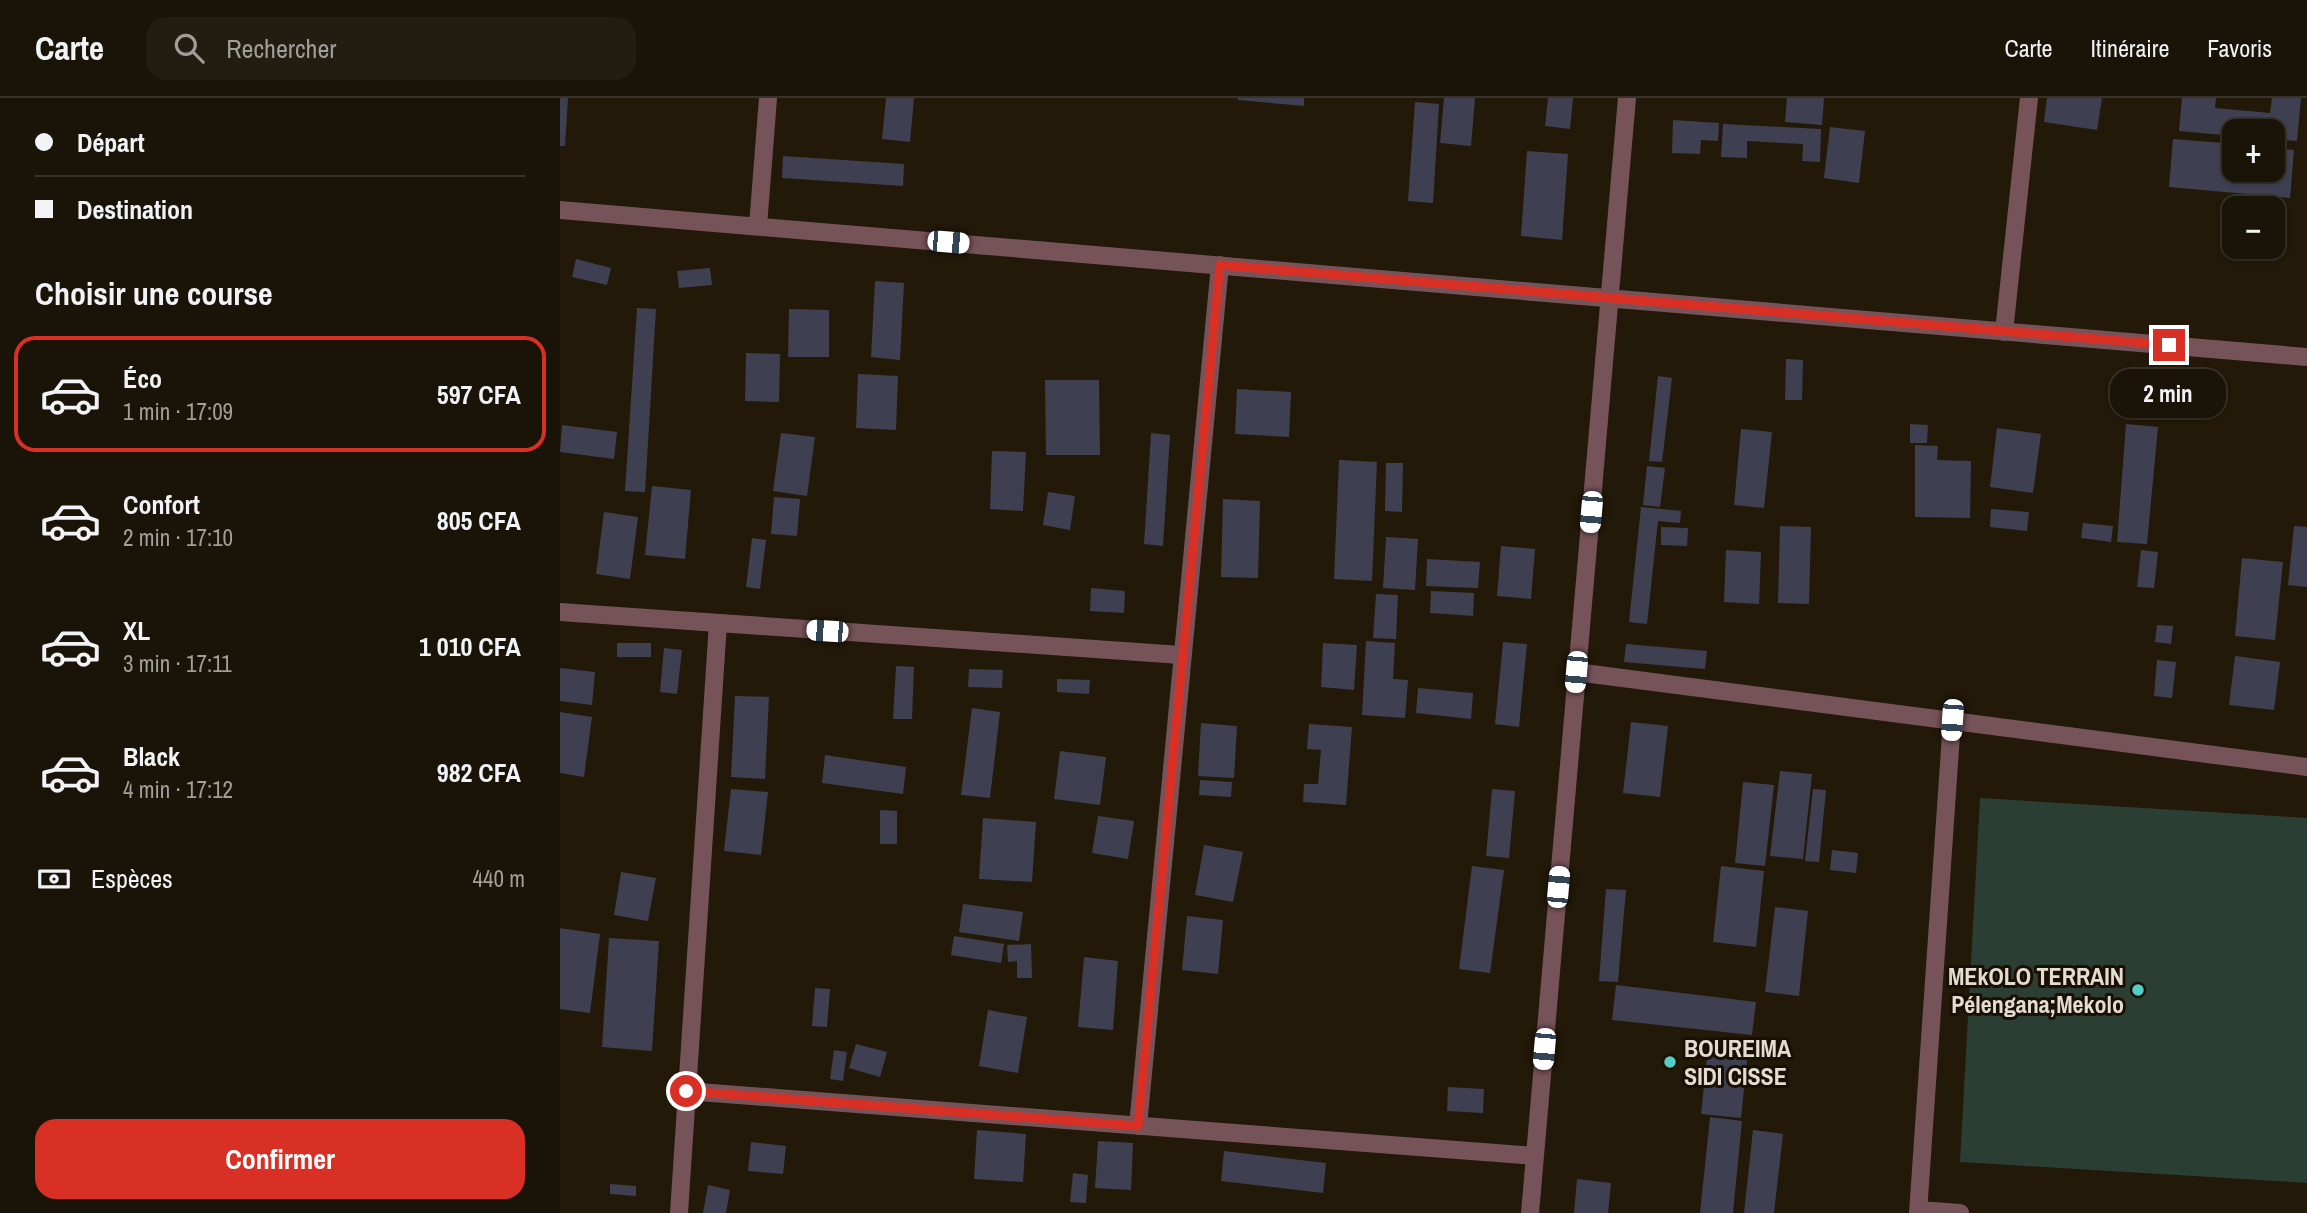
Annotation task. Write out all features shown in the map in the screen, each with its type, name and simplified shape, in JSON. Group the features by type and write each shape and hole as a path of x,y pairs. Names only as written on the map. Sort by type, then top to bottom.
{"street":[{"path":"758,226 768,98"},
{"path":"1530,1213 1627,98"},
{"path":"2004,331 2029,98"},
{"path":"560,210 2307,357"},
{"path":"1138,1126 1220,265"},
{"path":"560,612 1181,655"},
{"path":"679,1213 718,623"},
{"path":"1576,672 2307,767"},
{"path":"1952,720 1918,1211 1960,1213"},
{"path":"686,1091 1535,1156"}],"green space":[{"name":"MEkOLO TERRAIN Pélengana;Mekolo","path":"1980,798 2307,818 2307,1183 1960,1162"}],"building":[{"path":"560,98 568,98 565,146 560,146"},
{"path":"886,98 914,98 910,142 882,139"},
{"path":"1304,98 1304,106 1238,100"},
{"path":"1444,98 1475,98 1471,146 1440,143"},
{"path":"1548,98 1573,98 1570,129 1545,126"},
{"path":"1787,98 1824,98 1822,125 1785,122"},
{"path":"2047,98 2102,98 2097,130 2044,122"},
{"path":"2182,98 2216,98 2215,108 2270,113 2272,98 2301,98 2297,141 2285,140 2285,119 2222,119 2222,135 2179,131"},
{"path":"1415,102 1439,104 1433,203 1408,201"},
{"path":"1673,120 1719,123 1718,141 1701,140 1700,154 1672,153"},
{"path":"1723,124 1821,129 1820,162 1802,161 1803,144 1747,141 1747,158 1721,157"},
{"path":"1830,127 1865,131 1859,183 1824,178"},
{"path":"2173,139 2222,143 2222,182 2285,182 2285,149 2294,150 2290,198 2169,187"},
{"path":"1527,151 1568,154 1562,240 1521,236"},
{"path":"783,156 904,164 903,186 782,178"},
{"path":"576,259 611,268 607,285 572,277"},
{"path":"710,268 712,285 679,288 677,271"},
{"path":"875,281 904,283 900,360 871,357"},
{"path":"637,308 656,309 645,492 625,491"},
{"path":"789,309 829,310 829,357 788,357"},
{"path":"746,353 780,354 779,402 745,401"},
{"path":"1786,359 1803,360 1802,400 1785,400"},
{"path":"858,374 898,376 896,430 856,428"},
{"path":"1658,376 1672,378 1662,462 1649,461"},
{"path":"1045,380 1099,380 1100,455 1046,455"},
{"path":"1237,389 1291,392 1289,437 1235,434"},
{"path":"1910,424 1928,425 1927,443 1910,443"},
{"path":"2126,424 2158,427 2147,544 2117,542"},
{"path":"562,425 617,432 614,459 560,452"},
{"path":"1997,428 2041,434 2033,493 1990,487"},
{"path":"1741,429 1772,432 1764,508 1734,505"},
{"path":"781,433 815,437 807,496 773,491"},
{"path":"1151,433 1170,435 1163,546 1144,544"},
{"path":"1915,445 1938,446 1937,460 1971,461 1970,518 1915,517"},
{"path":"992,451 1026,452 1023,511 990,509"},
{"path":"1339,460 1377,462 1372,581 1334,579"},
{"path":"1386,463 1403,463 1402,512 1385,511"},
{"path":"1647,466 1665,468 1660,507 1643,505"},
{"path":"652,486 691,490 685,559 645,555"},
{"path":"1048,492 1075,496 1070,530 1043,525"},
{"path":"774,497 800,499 797,536 771,534"},
{"path":"1223,499 1260,501 1258,578 1221,577"},
{"path":"1641,507 1681,511 1680,523 1658,521 1647,624 1629,622"},
{"path":"1991,509 2029,512 2027,531 1990,527"},
{"path":"604,512 638,517 630,579 596,574"},
{"path":"2083,523 2113,526 2111,542 2081,538"},
{"path":"1780,526 1811,527 1809,604 1778,603"},
{"path":"2294,526 2307,527 2307,587 2288,585"},
{"path":"1661,527 1688,528 1687,546 1661,545"},
{"path":"1386,537 1418,539 1415,590 1383,588"},
{"path":"752,538 766,540 760,589 746,587"},
{"path":"1501,546 1535,549 1531,599 1497,596"},
{"path":"1726,550 1761,552 1759,604 1724,602"},
{"path":"2141,550 2158,552 2154,588 2137,587"},
{"path":"2242,558 2283,562 2275,640 2235,636"},
{"path":"1427,559 1480,562 1478,588 1426,586"},
{"path":"1091,588 1125,591 1124,613 1090,611"},
{"path":"1431,591 1474,593 1473,616 1430,613"},
{"path":"1376,594 1398,595 1396,639 1373,638"},
{"path":"2157,625 2173,626 2171,644 2155,642"},
{"path":"1366,641 1395,643 1393,679 1408,680 1405,718 1362,715"},
{"path":"1503,642 1527,644 1519,727 1495,724"},
{"path":"617,643 651,643 651,657 617,657"},
{"path":"1323,643 1357,645 1354,690 1321,687"},
{"path":"1626,644 1707,651 1705,669 1624,662"},
{"path":"664,648 682,650 677,694 660,692"},
{"path":"2235,656 2280,662 2274,710 2229,705"},
{"path":"2157,660 2176,662 2172,698 2154,696"},
{"path":"896,666 914,667 912,719 893,719"},
{"path":"560,668 595,672 592,705 560,701"},
{"path":"969,669 1003,670 1002,688 968,687"},
{"path":"1057,679 1090,680 1089,694 1057,692"},
{"path":"1418,688 1473,693 1471,719 1416,713"},
{"path":"735,696 769,697 765,779 731,777"},
{"path":"972,708 1000,712 990,798 961,795"},
{"path":"560,712 592,717 584,777 560,773"},
{"path":"1631,722 1668,726 1660,797 1623,793"},
{"path":"1201,723 1237,726 1234,778 1198,776"},
{"path":"1309,724 1352,727 1346,805 1303,802 1304,784 1318,784 1321,750 1307,749"},
{"path":"1060,751 1106,757 1100,805 1054,799"},
{"path":"825,755 906,767 903,794 822,783"},
{"path":"1780,771 1812,774 1803,859 1770,856"},
{"path":"1200,780 1232,782 1231,797 1199,795"},
{"path":"1743,782 1774,785 1765,866 1735,863"},
{"path":"731,789 768,792 761,855 724,851"},
{"path":"1492,789 1515,791 1509,858 1486,856"},
{"path":"1813,789 1826,790 1819,862 1805,861"},
{"path":"880,810 897,811 897,844 880,844"},
{"path":"1098,816 1134,821 1128,859 1092,853"},
{"path":"983,818 1036,822 1032,882 979,879"},
{"path":"1204,845 1243,852 1233,902 1195,895"},
{"path":"1832,850 1858,853 1856,873 1830,870"},
{"path":"1472,866 1504,870 1490,973 1459,969"},
{"path":"1721,866 1764,871 1756,947 1713,942"},
{"path":"621,872 656,878 648,921 614,915"},
{"path":"1606,889 1626,890 1618,982 1599,981"},
{"path":"963,904 1023,912 1019,941 959,932"},
{"path":"1775,907 1808,911 1799,996 1765,992"},
{"path":"1187,916 1223,920 1218,974 1182,970"},
{"path":"560,928 600,934 590,1013 560,1009"},
{"path":"954,936 1004,944 1001,963 951,955"},
{"path":"609,938 659,941 652,1051 602,1047"},
{"path":"1031,944 1032,978 1017,978 1017,961 1008,962 1007,945"},
{"path":"1084,957 1118,961 1113,1030 1078,1027"},
{"path":"1616,985 1756,1002 1752,1035 1612,1020"},
{"path":"815,988 830,989 827,1027 812,1026"},
{"path":"988,1010 1027,1017 1018,1073 979,1066"},
{"path":"856,1044 887,1052 880,1077 849,1068"},
{"path":"1708,1048 1748,1052 1741,1118 1701,1114"},
{"path":"834,1050 847,1052 843,1081 830,1079"},
{"path":"1448,1087 1484,1089 1483,1113 1447,1111"},
{"path":"1710,1117 1742,1121 1733,1213 1700,1213"},
{"path":"977,1130 1026,1134 1023,1182 974,1179"},
{"path":"1753,1130 1783,1134 1774,1213 1744,1213"},
{"path":"1098,1141 1133,1143 1131,1190 1095,1188"},
{"path":"751,1142 786,1146 783,1174 748,1171"},
{"path":"1224,1151 1326,1163 1323,1193 1221,1181"},
{"path":"1073,1173 1088,1175 1086,1203 1070,1202"},
{"path":"1577,1179 1611,1183 1608,1213 1574,1213"},
{"path":"610,1184 636,1186 636,1196 610,1194"},
{"path":"708,1185 730,1190 726,1213 703,1213"}],"place":[{"name":"MEkOLO TERRAIN Pélengana;Mekolo","path":"2138,990"},
{"name":"BOUREIMA SIDI CISSE","path":"1670,1062"}],"route":[{"path":"686,1091 1138,1126 1220,265 2169,345"}]}
